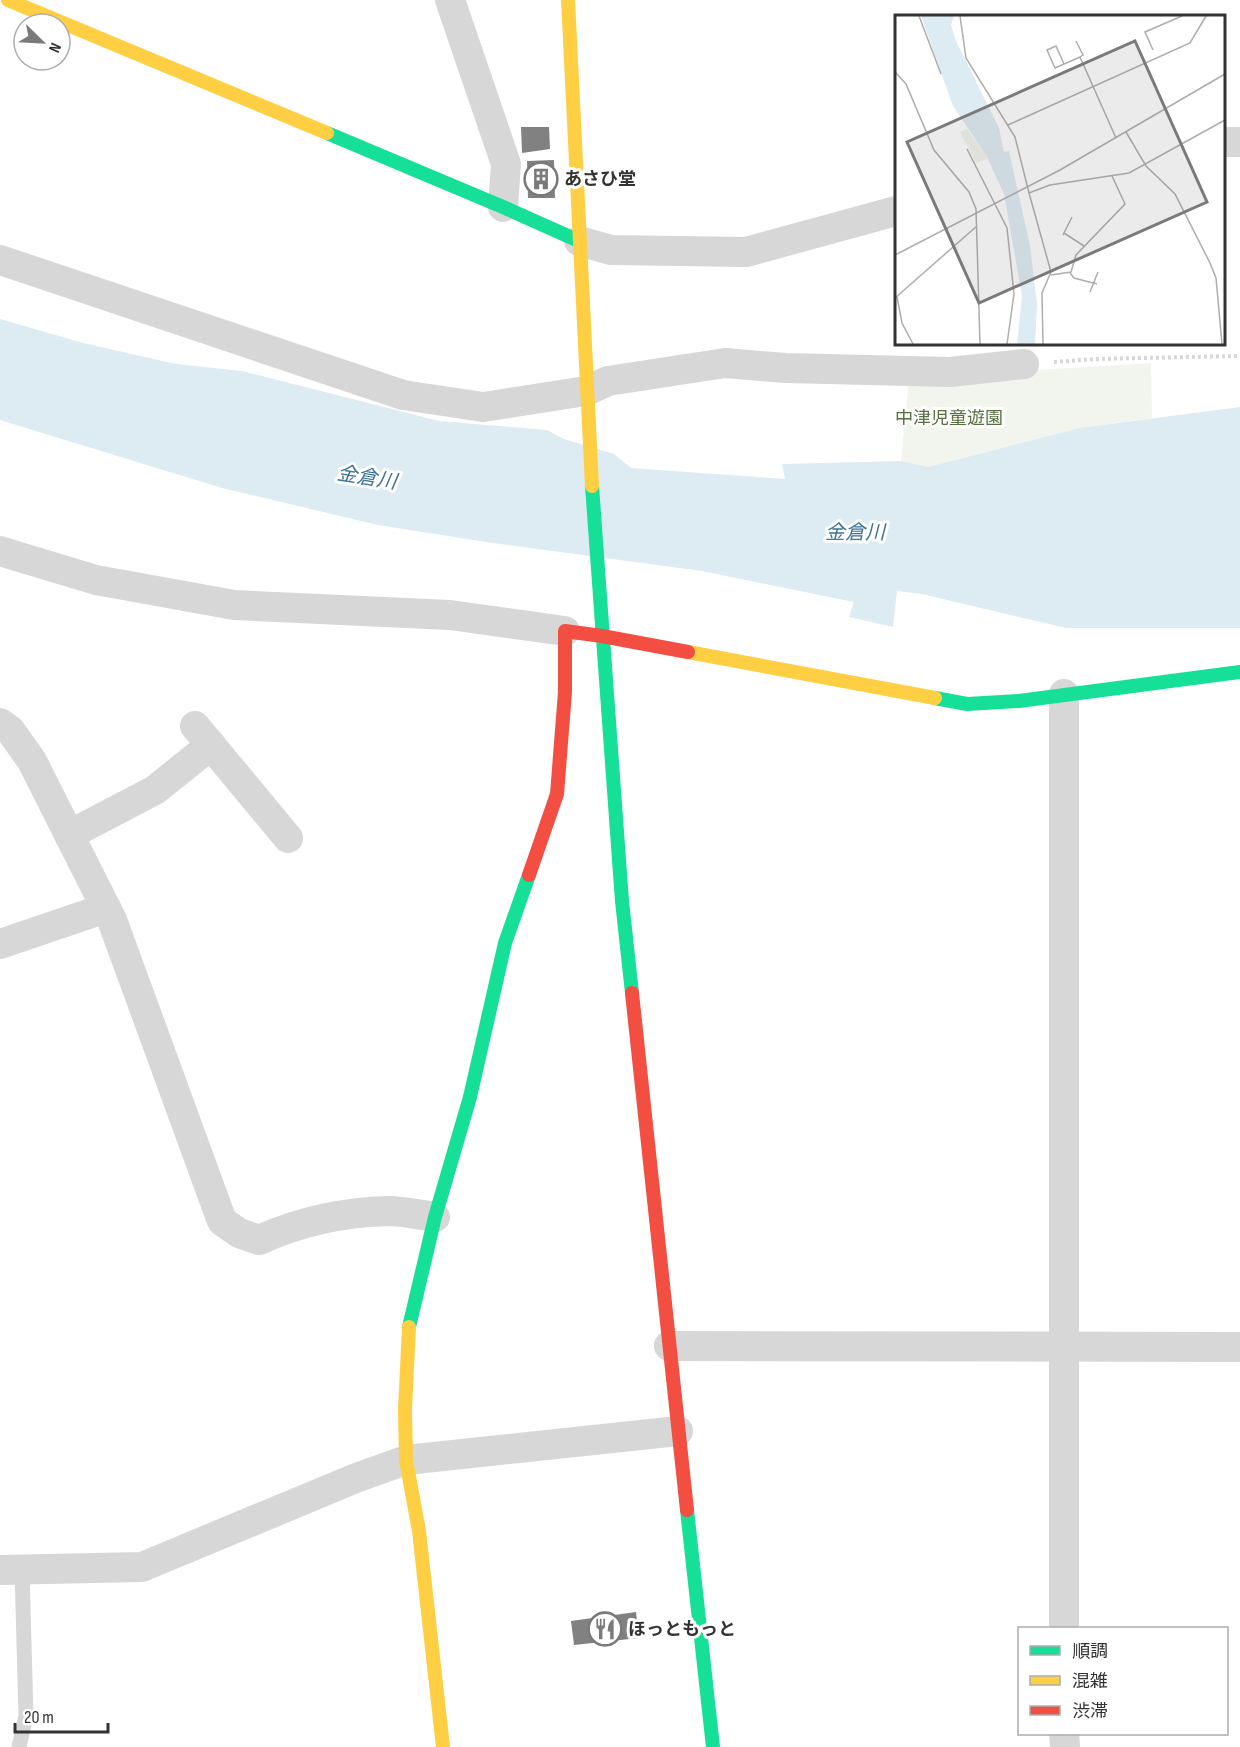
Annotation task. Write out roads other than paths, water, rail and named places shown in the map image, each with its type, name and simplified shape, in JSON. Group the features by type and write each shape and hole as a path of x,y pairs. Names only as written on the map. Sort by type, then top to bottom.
{"street":[{"path":"8,0 579,241 612,250 746,252 895,212"},
{"path":"450,0 506,164 502,207"},
{"path":"568,0 596,556 622,901 713,1747"},
{"path":"0,260 403,395 483,407 587,401 608,381 725,363 785,368 950,372 1024,364"},
{"path":"0,551 96,579 234,605 450,615 602,636 967,704 1019,701 1240,672"},
{"path":"443,1747 419,1531 406,1460 408,1329 435,1217 470,1097 506,943 557,794 565,692 565,631"},
{"path":"1064,694 1064,1627"},
{"path":"0,723 10,730 32,761 112,920 222,1221 239,1233 259,1240 281,1230 340,1216 391,1211 435,1217"},
{"path":"69,835 155,790 203,736 288,838"},
{"path":"3,952 106,908"},
{"path":"669,1346 1240,1347"},
{"path":"11,1570 142,1567 346,1482 406,1460 678,1431"}],"lane":[{"path":"11,1570 26,1716 20,1747"}],"water":[{"name":"金倉川","path":"0,319 83,343 176,364 242,371 439,421 547,430 564,439 614,454 631,468 785,479 782,464 901,461 928,467 1079,428 1240,407 1240,628 1066,628 922,594 897,591 893,627 849,617 854,602 702,571 378,525 222,488 0,420"}],"place":[{"name":"あさひ堂","path":"541,179"},
{"name":"ほっともっと","path":"605,1629"}],"park label":[{"name":"中津児童遊園","path":"949,418"}]}
